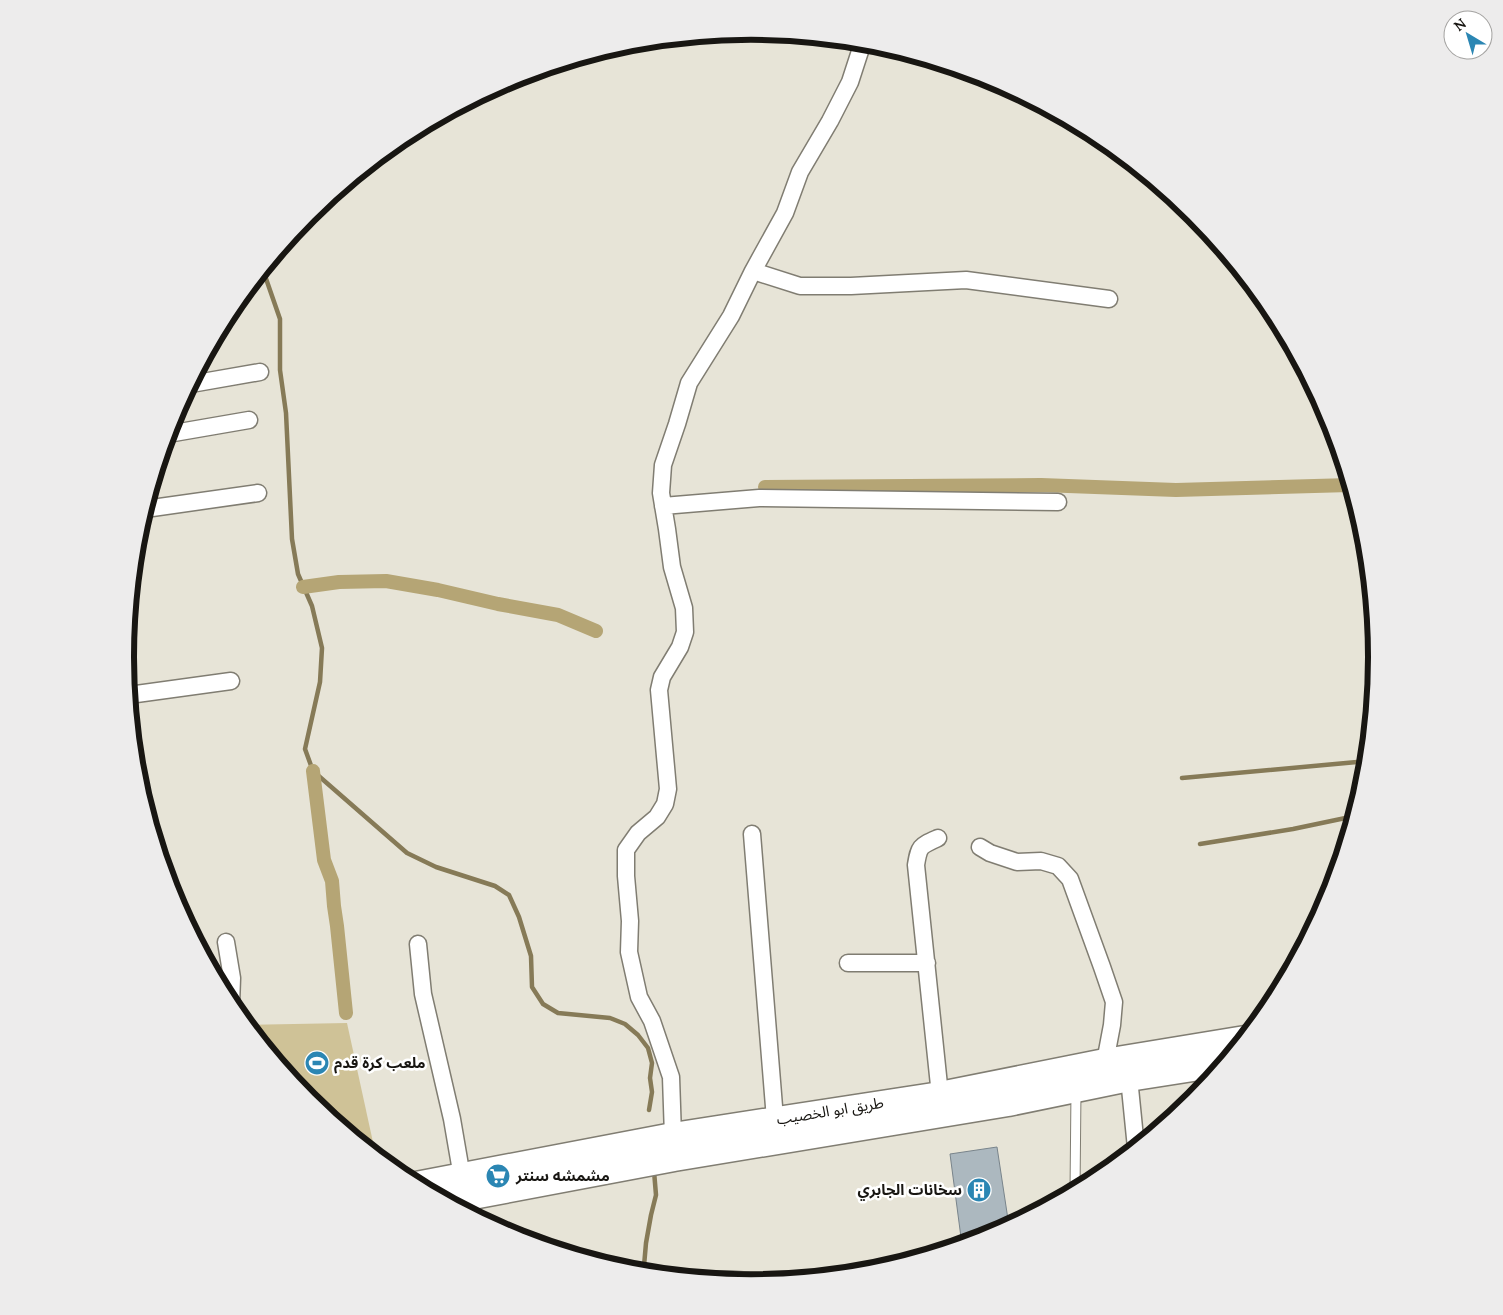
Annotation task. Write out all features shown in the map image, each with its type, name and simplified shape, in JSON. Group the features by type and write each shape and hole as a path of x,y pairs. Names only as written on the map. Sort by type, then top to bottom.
{"main road":[{"name":"طريق ابو الخصيب","path":"428,1183 673,1136 940,1095 1105,1062 1235,1041"},
{"name":"طريق ابو الخصيب","path":"456,1199 674,1158 1008,1103 1129,1078 1217,1064"}],"street":[{"path":"673,1136 671,1077 652,1020 639,997 629,952 630,921 626,876 626,850 638,833 657,817 665,804 668,789 667,764 659,690 662,677 680,647 685,632 684,608 672,567 661,493 663,465 690,383 731,316 785,213 800,172 850,82 860,50"},
{"path":"753,271 800,286 851,286 966,280 1109,299"},
{"path":"199,383 260,372"},
{"path":"177,432 249,420"},
{"path":"153,508 258,493"},
{"path":"663,506 759,498 1058,502"},
{"path":"135,694 231,681"},
{"path":"752,834 775,1119"},
{"path":"938,838 926,843 919,849 916,865 940,1095"},
{"path":"980,847 990,853 1017,862 1041,861 1058,866 1070,879 1114,1002 1105,1062"},
{"path":"226,942 232,978 232,990"},
{"path":"418,944 423,994 448,1101 462,1177"},
{"path":"848,962 927,963"},
{"path":"1129,1078 1135,1141"}],"lane":[{"path":"1075,1183 1076,1089"}],"shaded area":[{"name":"ملعب كرة قدم","path":"347,1023 374,1145 344,1122 315,1094 287,1065 256,1025"}],"building":[{"name":"سخانات الجابري","path":"997,1147 1008,1219 961,1238 950,1154"}],"waterway":[{"path":"266,277 280,319 280,370 286,413 292,539 298,574 312,606 322,648 320,682 305,749 313,771 407,853 436,867 495,886 509,895 519,917 531,956 532,987 543,1004 558,1013 610,1018 625,1024 638,1035 648,1048 652,1063 650,1078 652,1092 649,1110"},
{"path":"765,487 1041,485 1176,490 1344,485"},
{"path":"303,587 339,582 386,581 558,615 596,631"},
{"path":"1182,778 1360,762"},
{"path":"313,771 324,860 332,881 346,1013"},
{"path":"1200,844 1293,829 1348,818"},
{"path":"644,1265 646,1243 656,1195 654,1171"}],"place":[{"name":"ملعب كرة قدم","path":"317,1063"},
{"name":"مشمشه سنتر","path":"498,1176"},
{"name":"سخانات الجابري","path":"979,1190"}]}
